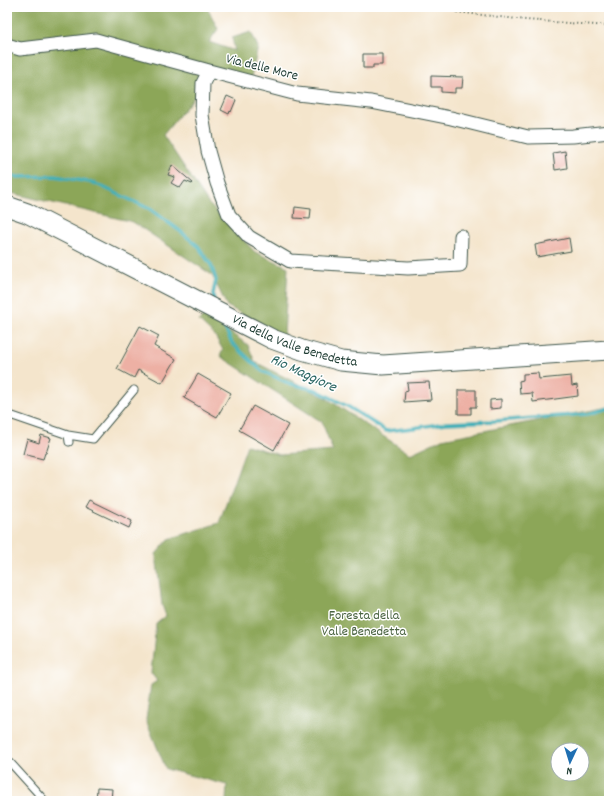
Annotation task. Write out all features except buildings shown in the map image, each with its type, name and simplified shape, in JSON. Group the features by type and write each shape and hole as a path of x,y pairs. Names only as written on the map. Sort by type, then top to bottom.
{"main road":[{"name":"Via della Valle Benedetta","path":"7,206 27,213 272,338 302,350 341,362 383,365 609,350"}],"street":[{"path":"7,45 20,49 96,40 209,72"},
{"name":"Via delle More","path":"461,236 460,265 408,268 290,261 249,237 229,214 217,183 208,151 202,115 203,83 209,72 297,94 371,102 450,118 528,137 573,136 609,132"}],"lane":[{"path":"7,414 68,439 93,439 134,390"},
{"path":"7,759 44,801"}],"path":[{"path":"446,7 456,12 526,20 609,26"}],"green space":[{"path":"7,7 207,7 218,29 209,42 235,51 232,38 251,32 258,47 251,78 214,73 163,135 208,203 255,252 288,267 284,336 227,306 212,275 133,222 7,192"},
{"name":"Foresta della Valle Benedetta","path":"205,315 248,345 255,362 326,398 410,454 442,439 609,407 609,801 226,801 227,785 166,769 146,720 151,685 157,681 151,673 156,624 166,616 162,605 156,554 169,539 219,523 247,445 280,455 333,451 322,422 220,356 223,350 215,336 199,321"}],"waterway":[{"name":"Rio Maggiore","path":"7,175 18,177 55,176 94,183 150,209 198,246 211,265 216,280 213,294 214,302"},
{"name":"Rio Maggiore","path":"221,322 232,343 262,371 288,383 316,390 349,407 386,431 446,423 588,414 609,408"}]}
